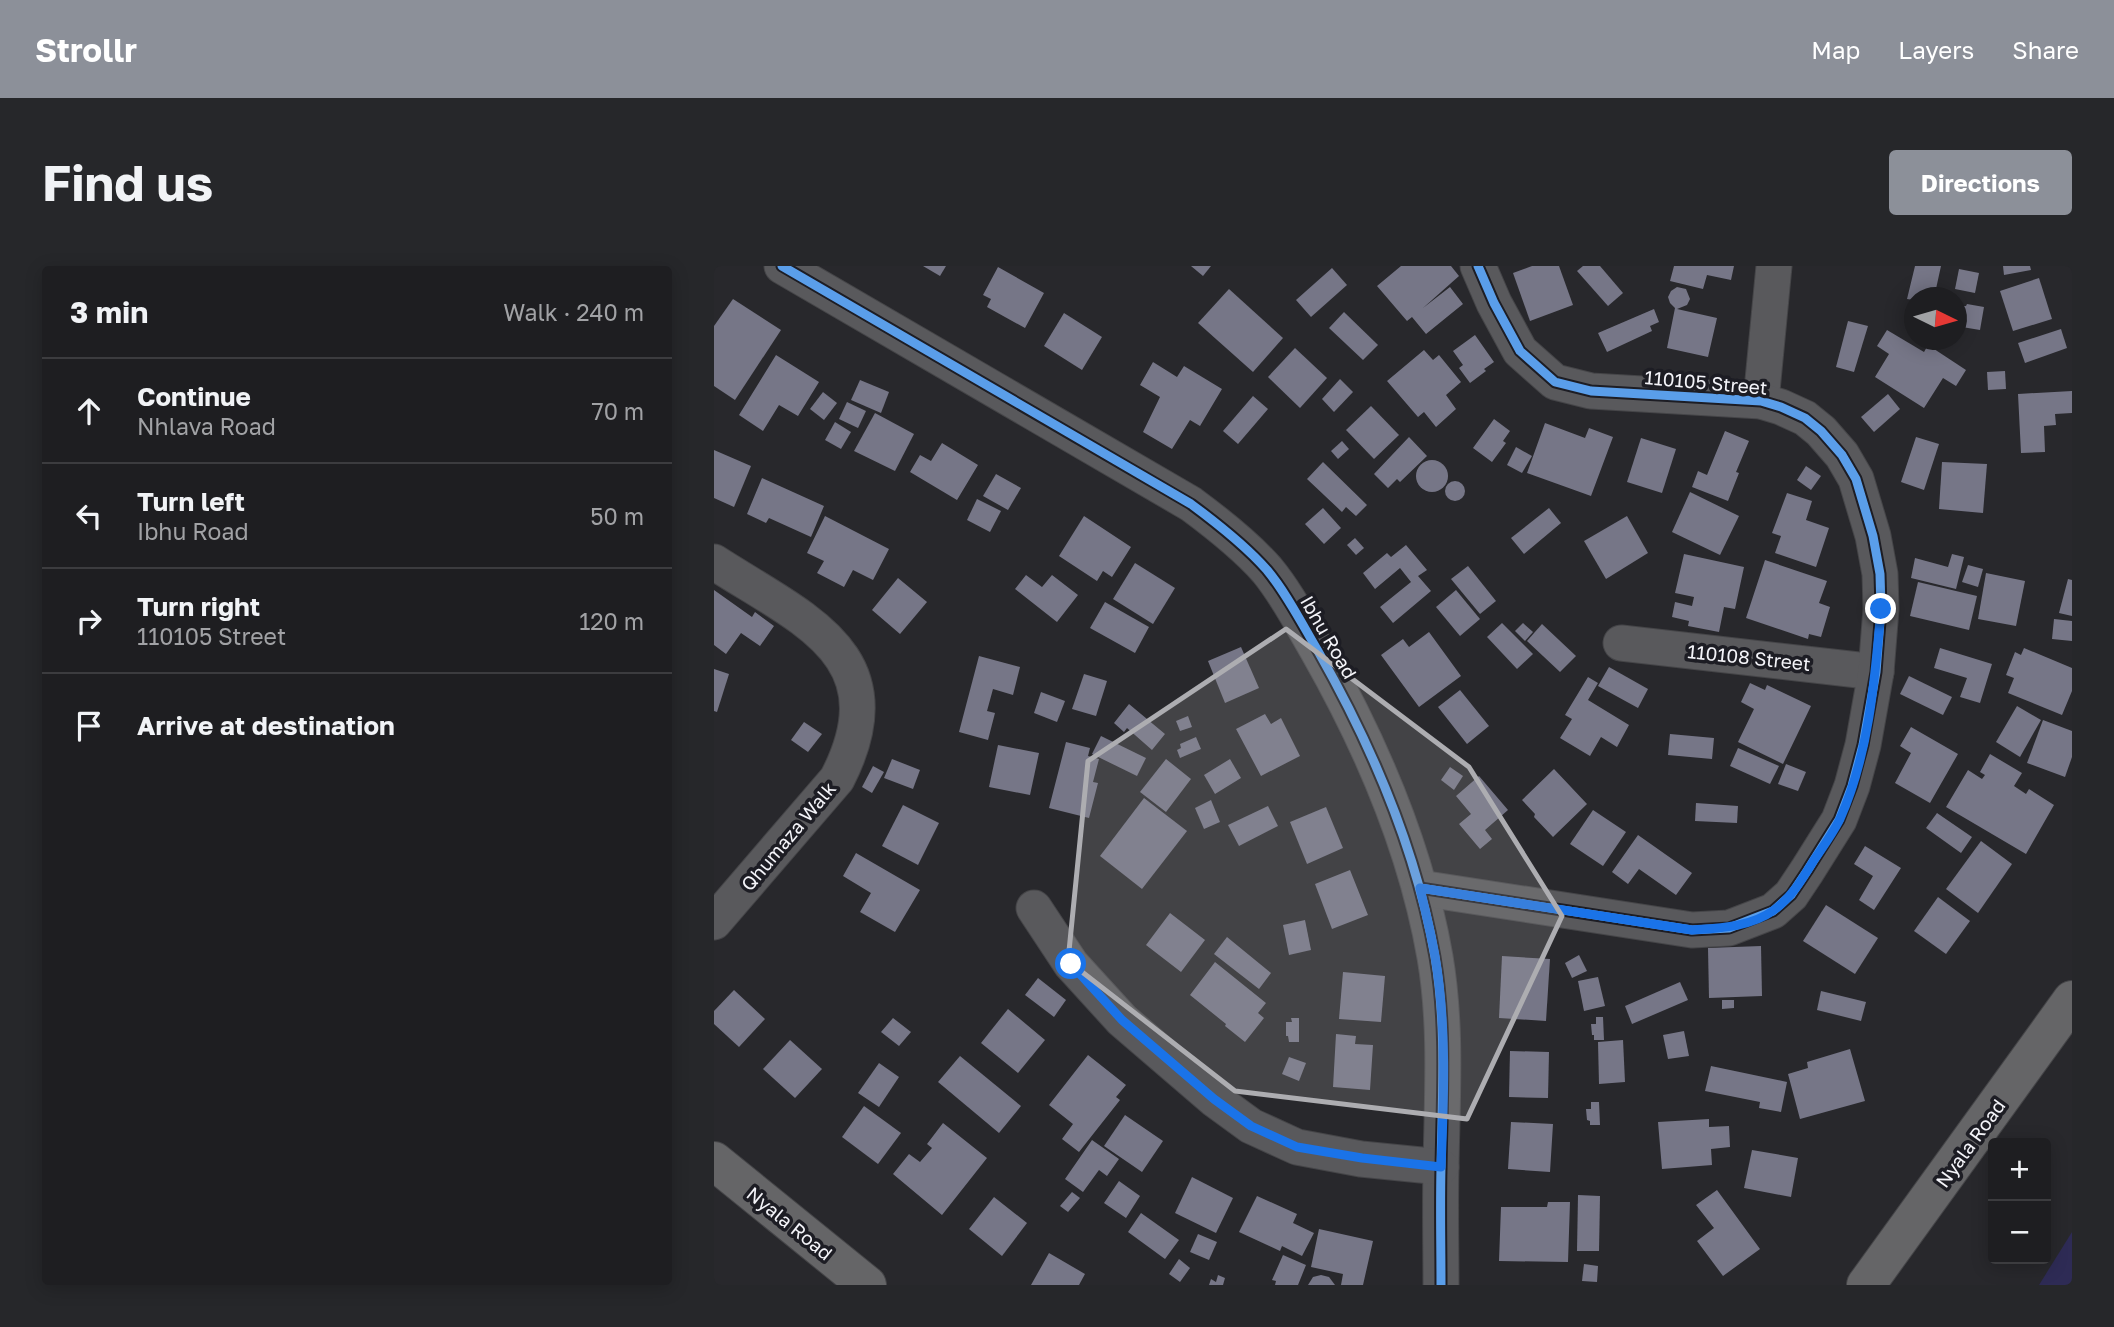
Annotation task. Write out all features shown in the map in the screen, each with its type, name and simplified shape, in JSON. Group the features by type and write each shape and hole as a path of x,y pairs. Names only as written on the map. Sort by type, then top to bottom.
{"street":[{"name":"Ibhu Road","path":"782,266 1191,504 1231,534 1267,571 1293,607 1349,707 1377,765 1420,888 1435,957 1442,1023 1444,1096 1441,1285"},
{"name":"110105 Street","path":"1420,888 1692,930 1729,928 1773,911 1791,894 1839,820 1863,745 1876,672 1881,609 1880,574 1873,536 1856,479 1842,455 1821,431 1805,418 1761,401 1591,391 1555,382 1520,351 1478,266"},
{"path":"1761,401 1773,266"},
{"name":"Qhumaza Walk","path":"714,562 822,633 848,665 856,687 858,708 856,735 837,779 714,922"},
{"name":"110108 Street","path":"1621,643 1876,672"},
{"path":"1034,908 1071,964 1122,1020 1214,1099 1251,1126 1297,1147 1441,1167"},
{"name":"Nyala Road","path":"1866,1285 2069,1013"},
{"name":"Nyala Road","path":"714,1161 867,1285"}],"highlighted area":[{"path":"1286,629 1469,767 1562,916 1467,1119 1235,1091 1068,961 1088,761"}],"shaded area":[{"path":"2072,1232 2072,1285 2039,1285"}],"building":[{"path":"923,266 946,266 940,276"},
{"path":"1191,266 1211,266 1203,276"},
{"path":"1401,266 1451,266 1459,276 1423,308 1450,287 1463,304 1426,334 1412,317 1407,321 1377,286"},
{"path":"1532,266 1559,266 1573,305 1530,321 1513,273"},
{"path":"1583,266 1600,266 1623,293 1608,306 1577,271"},
{"path":"1674,266 1734,266 1731,280 1707,275 1703,289 1670,281"},
{"path":"1915,266 1941,266 1936,287 1910,287"},
{"path":"2003,266 2030,266 2031,270 2004,275"},
{"path":"998,267 1044,293 1025,328 987,307 991,299 983,295"},
{"path":"1332,268 1347,285 1311,317 1296,300"},
{"path":"1959,269 1979,273 1975,293 1967,291 1967,287 1955,287"},
{"path":"2039,278 2052,319 2013,331 2000,291"},
{"path":"1677,287 1686,289 1690,299 1687,305 1677,309 1717,318 1708,357 1667,348 1675,308 1668,297"},
{"path":"1229,289 1283,338 1253,372 1198,323"},
{"path":"733,299 781,330 735,400 714,386 714,326"},
{"path":"1967,304 1984,307 1980,330 1967,328"},
{"path":"1654,309 1659,322 1650,326 1652,331 1607,352 1598,333"},
{"path":"1344,312 1378,345 1363,360 1329,328"},
{"path":"1064,313 1102,337 1082,370 1044,346"},
{"path":"1848,321 1868,326 1854,372 1836,367"},
{"path":"2061,329 2067,348 2025,363 2018,343"},
{"path":"1887,330 1904,340 1904,350 1936,350 1966,370 1956,386 1943,378 1924,408 1875,377 1889,354 1877,346"},
{"path":"1475,335 1494,362 1470,383 1459,368 1463,365 1453,351"},
{"path":"1295,348 1327,378 1300,408 1268,377"},
{"path":"1424,350 1433,360 1439,355 1461,382 1446,395 1456,409 1436,427 1424,412 1418,417 1387,381"},
{"path":"776,355 819,382 798,416 779,405 763,431 739,415"},
{"path":"1153,362 1177,377 1184,366 1222,389 1200,426 1190,420 1172,449 1143,432 1160,397 1140,385"},
{"path":"2005,371 2006,389 1988,390 1987,372"},
{"path":"1340,379 1353,392 1334,412 1322,399"},
{"path":"860,380 889,392 881,413 851,400"},
{"path":"2072,391 2072,413 2055,414 2056,425 2044,426 2045,452 2021,453 2018,394"},
{"path":"823,392 837,403 824,420 810,409"},
{"path":"1888,394 1900,409 1874,432 1861,417"},
{"path":"1253,396 1268,409 1238,444 1223,431"},
{"path":"847,402 866,411 858,428 839,419"},
{"path":"1371,406 1399,435 1374,459 1346,430"},
{"path":"875,413 914,434 895,471 854,451"},
{"path":"1494,419 1510,431 1503,441 1506,443 1492,462 1473,448"},
{"path":"835,422 851,432 841,449 825,440"},
{"path":"1545,423 1585,438 1589,428 1613,437 1591,496 1527,473"},
{"path":"1725,431 1749,441 1728,501 1692,487 1698,471 1707,475"},
{"path":"1409,437 1427,456 1400,482 1397,479 1388,488 1374,474"},
{"path":"1916,437 1939,444 1924,490 1901,482"},
{"path":"1641,438 1676,449 1662,493 1627,482"},
{"path":"1342,441 1349,449 1338,459 1331,451"},
{"path":"942,443 978,465 957,500 910,472 920,455 931,461"},
{"path":"1516,447 1532,456 1522,473 1507,465"},
{"path":"714,450 751,466 734,507 714,498"},
{"path":"1432,460 1443,465 1448,476 1443,487 1432,492 1421,487 1416,476 1421,465"},
{"path":"1323,462 1367,505 1356,516 1346,507 1342,512 1307,479"},
{"path":"1942,462 1987,464 1983,513 1939,509"},
{"path":"1806,466 1821,476 1811,490 1797,480"},
{"path":"996,474 1021,488 1008,510 983,496"},
{"path":"762,478 824,506 811,537 769,518 766,523 747,514"},
{"path":"1455,481 1462,484 1465,491 1462,498 1455,501 1448,498 1445,491 1448,484"},
{"path":"1690,492 1739,516 1720,555 1672,532"},
{"path":"1787,493 1812,501 1806,520 1829,528 1816,567 1775,553 1781,536 1772,533"},
{"path":"977,499 1001,511 990,532 967,520"},
{"path":"1323,508 1341,528 1324,544 1305,524"},
{"path":"1549,508 1561,523 1524,554 1511,538"},
{"path":"825,516 889,549 873,580 853,570 844,587 817,573 824,561 807,553"},
{"path":"1084,516 1131,547 1112,577 1103,571 1097,581 1059,556"},
{"path":"1627,516 1648,553 1606,579 1584,541"},
{"path":"1355,538 1364,548 1356,555 1347,545"},
{"path":"1406,545 1427,570 1418,576 1431,591 1393,623 1380,607 1411,582 1400,568 1375,589 1363,573 1387,553 1391,557"},
{"path":"1684,554 1744,567 1735,609 1724,607 1719,632 1688,626 1689,621 1672,617 1675,602 1692,606 1694,597 1675,593"},
{"path":"1952,554 1964,557 1956,589 1911,578 1915,558 1948,567"},
{"path":"1765,560 1827,581 1819,603 1830,607 1821,637 1809,634 1808,639 1746,618"},
{"path":"1135,563 1175,588 1153,624 1113,599"},
{"path":"1968,565 1983,569 1978,587 1962,582"},
{"path":"1468,566 1496,601 1480,614 1451,579"},
{"path":"1986,573 2025,581 2016,626 1978,619"},
{"path":"1026,575 1042,587 1052,575 1078,595 1057,622 1015,589"},
{"path":"898,578 927,602 900,634 872,610"},
{"path":"2068,579 2072,580 2072,616 2059,613"},
{"path":"1918,582 1977,596 1969,630 1910,616"},
{"path":"714,590 752,617 755,612 774,626 760,646 741,633 726,654 714,645"},
{"path":"1456,590 1480,619 1460,636 1436,607"},
{"path":"1105,602 1149,627 1135,653 1090,628"},
{"path":"2054,619 2072,621 2072,641 2052,639"},
{"path":"1502,623 1533,654 1517,669 1487,637"},
{"path":"1523,623 1533,632 1525,641 1515,631"},
{"path":"1542,624 1576,656 1560,672 1527,641"},
{"path":"1429,632 1461,676 1419,707 1381,655 1403,639 1409,647"},
{"path":"1241,647 1259,688 1225,703 1208,661"},
{"path":"1940,648 1992,664 1980,703 1960,697 1967,678 1934,668"},
{"path":"2024,648 2072,668 2072,691 2062,715 2008,693 2014,678 2006,675 2015,652 2021,655"},
{"path":"979,656 1020,667 1013,695 993,689 987,711 995,713 988,740 959,732"},
{"path":"1609,667 1648,689 1638,708 1598,686"},
{"path":"714,669 729,674 717,712 714,711"},
{"path":"1084,674 1107,681 1096,716 1072,709"},
{"path":"1909,676 1952,697 1943,715 1900,694"},
{"path":"1588,677 1598,683 1588,700 1629,725 1617,747 1601,737 1590,756 1560,738 1572,719 1565,715"},
{"path":"1750,683 1765,690 1767,685 1811,706 1783,764 1738,742 1754,709 1741,702"},
{"path":"1460,690 1489,726 1467,744 1438,707"},
{"path":"1041,692 1065,701 1057,722 1034,713"},
{"path":"1129,704 1165,734 1152,750 1127,728 1124,732 1114,723"},
{"path":"2017,706 2041,720 2020,757 1996,742"},
{"path":"1265,714 1271,724 1281,718 1300,756 1261,776 1236,729"},
{"path":"1188,716 1192,727 1180,731 1176,721"},
{"path":"2043,720 2072,731 2072,757 2065,777 2027,763"},
{"path":"804,722 822,734 808,752 791,740"},
{"path":"1911,727 1958,754 1930,803 1895,783 1911,753 1900,746"},
{"path":"1670,734 1714,738 1712,759 1668,755"},
{"path":"1101,736 1146,758 1137,776 1092,754"},
{"path":"1196,737 1201,749 1180,758 1177,750 1181,748 1180,744"},
{"path":"1066,742 1090,748 1088,756 1099,759 1093,782 1098,783 1089,818 1049,808"},
{"path":"998,745 1039,753 1030,795 989,787"},
{"path":"1738,748 1779,766 1770,784 1730,766"},
{"path":"1990,754 2022,773 2014,786 2026,794 2029,789 2054,805 2026,854 1946,807 1968,770 1982,779 1985,775 1980,772"},
{"path":"892,759 920,770 913,789 884,778"},
{"path":"1166,759 1191,779 1166,812 1140,792"},
{"path":"1230,759 1241,778 1215,794 1204,775"},
{"path":"1786,764 1806,772 1798,791 1778,784"},
{"path":"873,766 884,772 872,793 862,787"},
{"path":"1450,767 1463,776 1454,790 1441,780"},
{"path":"1554,769 1587,804 1553,837 1522,800"},
{"path":"1479,776 1508,810 1485,830 1492,839 1480,849 1459,824 1471,814 1456,796"},
{"path":"1144,798 1187,831 1142,889 1100,856"},
{"path":"1211,800 1220,822 1204,829 1195,808"},
{"path":"1696,803 1738,806 1737,823 1695,821"},
{"path":"903,805 939,823 918,865 882,846"},
{"path":"1268,806 1278,826 1239,846 1228,825"},
{"path":"1326,807 1343,848 1307,864 1290,822"},
{"path":"1593,810 1626,832 1603,866 1570,844"},
{"path":"1937,813 1972,837 1961,853 1926,828"},
{"path":"1638,835 1692,873 1676,895 1639,869 1628,884 1612,872"},
{"path":"1981,841 2012,864 1978,913 1946,889"},
{"path":"1865,846 1901,868 1874,910 1859,900 1873,876 1854,864"},
{"path":"856,853 920,890 895,932 860,912 871,893 843,876"},
{"path":"1350,870 1368,915 1332,929 1315,884"},
{"path":"1938,897 1970,921 1946,954 1914,931"},
{"path":"1826,905 1878,938 1855,974 1803,941"},
{"path":"1170,913 1205,940 1181,972 1146,945"},
{"path":"1305,920 1311,950 1289,955 1283,925"},
{"path":"1227,937 1271,973 1259,989 1214,954"},
{"path":"1761,946 1762,996 1709,998 1708,948"},
{"path":"1579,955 1587,971 1572,978 1565,963"},
{"path":"1502,956 1550,959 1546,1021 1499,1018"},
{"path":"1215,962 1266,1003 1258,1013 1264,1018 1245,1042 1190,995"},
{"path":"1343,972 1385,976 1381,1022 1339,1019"},
{"path":"1598,977 1605,1006 1584,1011 1578,981"},
{"path":"1038,978 1066,1000 1054,1017 1025,995"},
{"path":"1680,982 1688,1000 1632,1024 1625,1006"},
{"path":"734,990 765,1019 739,1047 714,1024 714,1011"},
{"path":"1821,991 1866,1002 1861,1021 1817,1010"},
{"path":"1722,1000 1734,1000 1734,1008 1722,1009"},
{"path":"1008,1009 1045,1040 1018,1073 981,1043"},
{"path":"1596,1017 1603,1017 1604,1040 1594,1040 1592,1035 1591,1024 1596,1024"},
{"path":"893,1018 911,1032 899,1046 881,1032"},
{"path":"1291,1018 1299,1018 1299,1042 1289,1042 1286,1036 1286,1022 1292,1022"},
{"path":"1684,1031 1689,1056 1668,1059 1663,1035"},
{"path":"1336,1034 1356,1036 1355,1044 1373,1045 1370,1090 1333,1087"},
{"path":"790,1040 822,1069 795,1098 763,1069"},
{"path":"1623,1040 1625,1082 1599,1084 1598,1042"},
{"path":"1850,1049 1865,1101 1800,1119 1788,1074 1808,1068 1807,1062"},
{"path":"1510,1051 1549,1052 1548,1098 1509,1097"},
{"path":"1088,1055 1126,1085 1116,1097 1120,1100 1079,1152 1062,1139 1073,1124 1049,1105"},
{"path":"960,1056 1021,1106 999,1133 938,1082"},
{"path":"1289,1057 1306,1063 1299,1081 1282,1074"},
{"path":"879,1063 899,1077 879,1107 858,1093"},
{"path":"1711,1066 1787,1082 1781,1112 1759,1108 1760,1102 1705,1091"},
{"path":"1591,1102 1599,1102 1600,1125 1590,1125 1587,1120 1586,1109 1591,1109"},
{"path":"864,1106 901,1133 878,1164 842,1137"},
{"path":"1125,1115 1163,1141 1142,1172 1104,1146"},
{"path":"1709,1119 1709,1127 1729,1126 1730,1147 1711,1149 1712,1165 1662,1169 1658,1122"},
{"path":"1511,1122 1553,1124 1550,1172 1508,1169"},
{"path":"943,1123 987,1158 942,1215 893,1174 909,1154 920,1162 932,1148 927,1144"},
{"path":"1092,1140 1119,1159 1107,1176 1099,1170 1083,1192 1065,1179"},
{"path":"1752,1150 1798,1158 1791,1197 1744,1188"},
{"path":"1192,1177 1233,1198 1216,1233 1175,1213"},
{"path":"1119,1181 1140,1196 1126,1218 1104,1203"},
{"path":"1717,1190 1760,1249 1723,1276 1697,1241 1714,1228 1696,1205"},
{"path":"1072,1192 1080,1198 1068,1212 1060,1206"},
{"path":"1578,1195 1600,1196 1599,1251 1577,1251"},
{"path":"1257,1196 1297,1214 1293,1223 1314,1233 1302,1256 1282,1246 1280,1251 1239,1232"},
{"path":"994,1197 1027,1223 1002,1256 969,1229"},
{"path":"1548,1202 1570,1202 1568,1262 1499,1261 1501,1207 1547,1207"},
{"path":"1141,1213 1179,1240 1165,1259 1128,1232"},
{"path":"1319,1229 1373,1241 1363,1285 1341,1285 1343,1274 1311,1267"},
{"path":"1198,1234 1217,1242 1209,1260 1190,1252"},
{"path":"1049,1253 1085,1274 1079,1285 1031,1285"},
{"path":"1283,1255 1306,1265 1298,1285 1275,1285 1276,1281 1272,1280"},
{"path":"1179,1259 1190,1268 1180,1282 1169,1274"},
{"path":"1584,1264 1598,1266 1597,1282 1582,1281"},
{"path":"1218,1275 1225,1278 1223,1285 1209,1285 1211,1279 1216,1282"},
{"path":"1313,1277 1329,1277 1335,1285 1308,1285"}],"cycle path":[{"path":"782,266 1191,504 1250,552 1288,599 1338,687 1374,761 1404,837 1427,916 1439,983 1442,1036 1441,1285"},
{"path":"1420,888 1692,930 1729,928 1773,911 1791,895 1839,820 1863,745 1876,672 1881,609 1880,574 1873,536 1856,479 1842,455 1821,431 1805,418 1761,401 1591,391 1555,382 1520,351 1478,266"}],"route":[{"path":"1071,964 1122,1020 1214,1099 1251,1126 1297,1147 1441,1167 1444,1096 1442,1023 1435,957 1420,888 1692,930 1729,928 1773,911 1791,894 1807,871 1839,820 1852,786 1863,745 1876,672 1881,609"}]}
